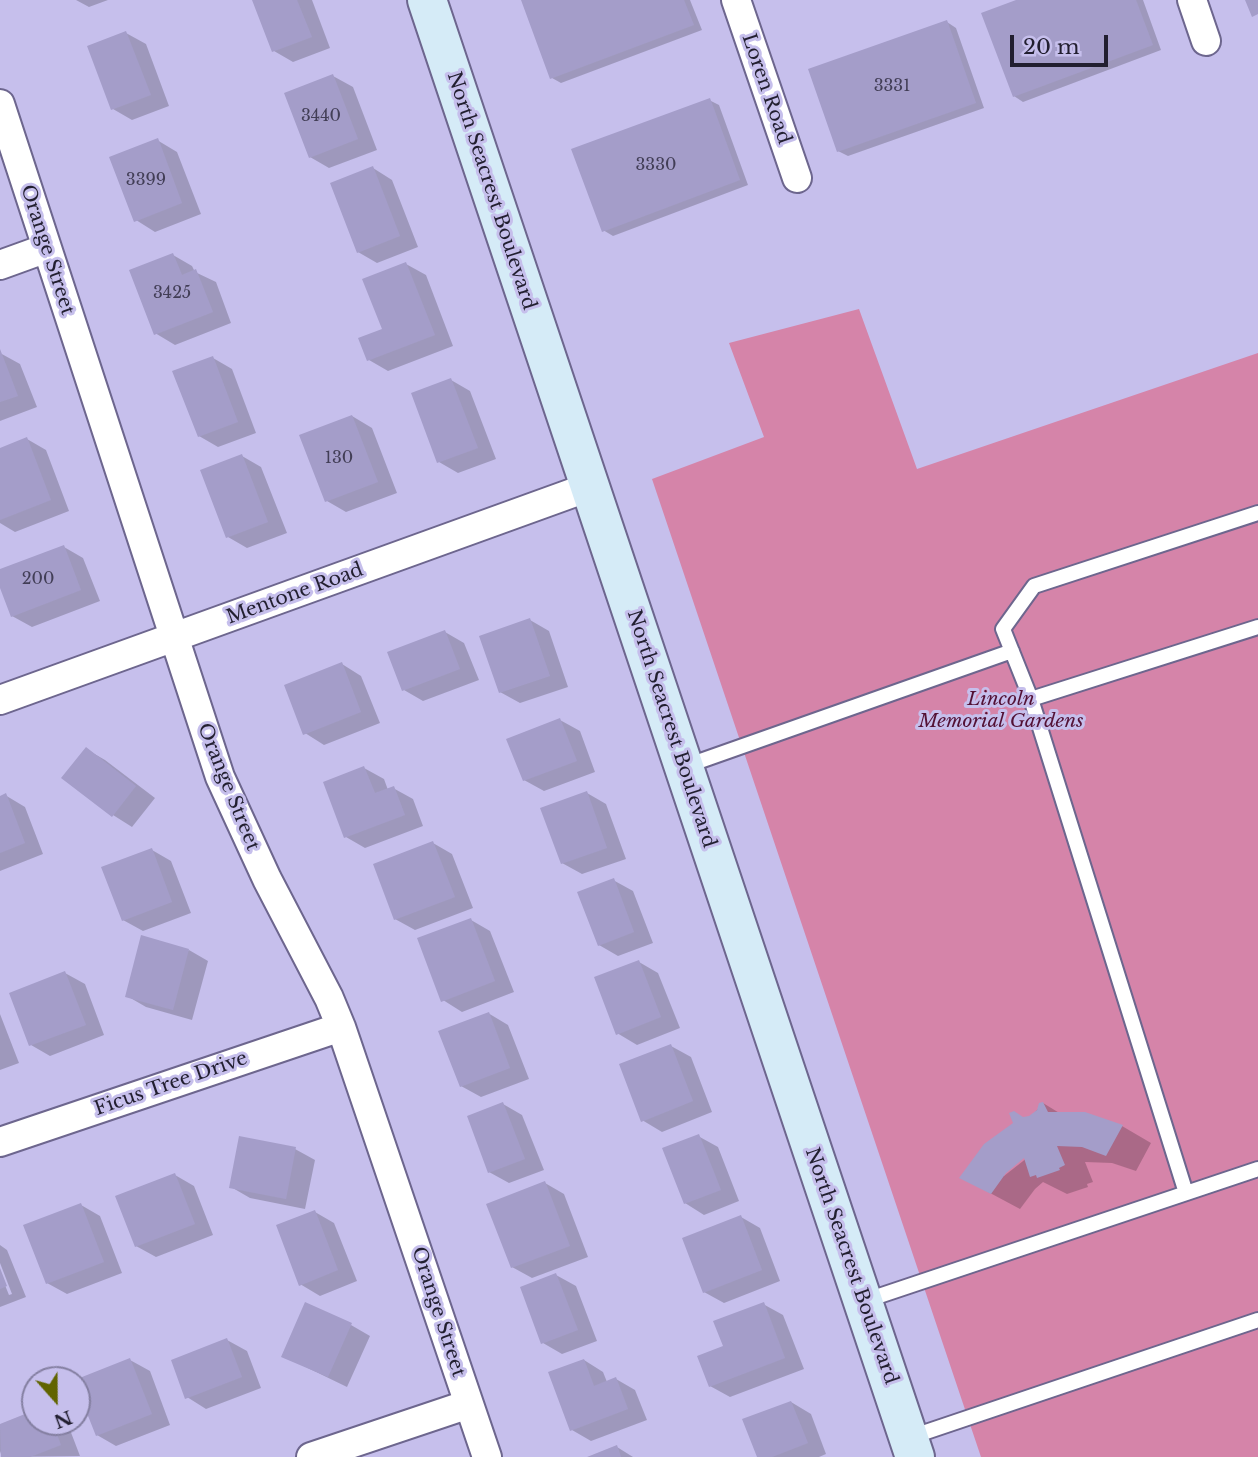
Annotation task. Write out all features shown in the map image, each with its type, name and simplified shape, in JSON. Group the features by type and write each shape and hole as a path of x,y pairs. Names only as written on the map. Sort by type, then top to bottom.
{"street":[{"name":"North Seacrest Boulevard","path":"427,0 912,1448"},
{"name":"Loren Road","path":"736,0 796,178"},
{"path":"1192,0 1206,41"},
{"name":"Orange Street","path":"0,104 220,777 241,827 305,950 341,1027 487,1457"},
{"path":"0,265 47,248"},
{"name":"Mentone Road","path":"0,700 589,487"},
{"name":"Ficus Tree Drive","path":"0,1142 341,1027"},
{"path":"311,1457 469,1404"}],"lane":[{"path":"1186,1193 1031,699 1003,629 1034,586 1258,513"},
{"path":"1031,699 1258,627"},
{"path":"683,767 1012,651"},
{"path":"863,1301 1258,1169"},
{"path":"912,1448 1258,1320"}],"green space":[{"name":"Lincoln Memorial Gardens","path":"859,309 917,469 1258,353 1258,1457 981,1457 652,479 764,437 729,343"}],"building":[{"path":"252,0 297,0 312,37 272,52"},
{"path":"521,0 684,0 694,25 550,79"},
{"path":"1016,0 1136,0 1153,45 1013,97 981,13"},
{"path":"1245,0 1258,0 1258,14 1252,17"},
{"path":"947,20 976,103 837,152 808,69"},
{"path":"126,31 151,95 111,110 87,46"},
{"path":"333,74 358,139 309,158 284,93"},
{"path":"710,98 740,180 602,232 571,149"},
{"path":"158,138 182,203 134,222 109,157"},
{"path":"373,166 400,236 357,253 330,183"},
{"path":"173,253 182,275 196,269 213,312 154,335 129,270"},
{"path":"406,262 435,335 367,361 358,338 382,329 362,279"},
{"path":"0,349 18,396 0,402"},
{"path":"213,356 238,422 198,437 172,371"},
{"path":"451,378 478,448 437,463 411,393"},
{"path":"352,415 378,482 325,502 299,435"},
{"path":"27,437 51,500 0,520 0,448"},
{"path":"242,454 268,522 226,538 200,470"},
{"path":"64,545 81,590 11,617 0,588 0,569"},
{"path":"530,618 550,676 499,693 479,636"},
{"path":"445,630 460,669 402,691 387,652"},
{"path":"342,662 361,712 303,735 284,685"},
{"path":"560,718 577,761 523,781 506,739"},
{"path":"86,747 136,786 112,817 61,778"},
{"path":"364,766 375,793 394,786 405,815 344,838 323,782"},
{"path":"587,791 607,848 561,864 540,808"},
{"path":"6,793 25,843 0,853 0,796"},
{"path":"433,841 455,897 394,920 373,864"},
{"path":"152,848 172,902 122,921 101,867"},
{"path":"614,878 634,932 598,946 577,892"},
{"path":"471,918 495,981 441,1002 417,938"},
{"path":"141,935 189,949 173,1010 125,997"},
{"path":"639,960 661,1017 616,1035 594,977"},
{"path":"65,971 86,1025 29,1046 9,993"},
{"path":"489,1012 510,1068 460,1087 438,1031"},
{"path":"671,1044 693,1101 641,1122 619,1064"},
{"path":"503,1102 525,1159 488,1173 467,1116"},
{"path":"1043,1102 1048,1112 1085,1112 1123,1125 1106,1156 1082,1147 1057,1146 1065,1165 1059,1168 1060,1170 1037,1178 1036,1175 1030,1177 1024,1158 1006,1173 991,1194 959,1178 984,1144 1013,1123 1009,1113 1014,1111 1023,1117 1029,1116 1037,1110 1039,1103"},
{"path":"699,1134 721,1190 684,1204 662,1148"},
{"path":"239,1136 296,1147 286,1199 229,1188"},
{"path":"175,1173 195,1224 135,1247 115,1196"},
{"path":"545,1181 570,1246 511,1268 486,1204"},
{"path":"81,1203 104,1262 46,1284 23,1225"},
{"path":"315,1210 338,1270 299,1286 276,1225"},
{"path":"741,1215 762,1270 703,1293 682,1238"},
{"path":"0,1268 7,1286 0,1289"},
{"path":"556,1273 578,1330 541,1344 520,1287"},
{"path":"305,1302 352,1323 328,1377 281,1357"},
{"path":"764,1302 785,1358 709,1387 697,1356 723,1346 713,1321"},
{"path":"227,1338 242,1377 185,1399 171,1360"},
{"path":"130,1358 152,1414 96,1436 91,1423 91,1373"},
{"path":"584,1359 594,1386 616,1377 628,1409 570,1431 548,1372"},
{"path":"791,1401 808,1443 772,1457 757,1457 742,1419"},
{"path":"21,1416 21,1436 57,1436 61,1445 30,1457 1,1457 0,1424"},
{"path":"617,1445 621,1457 587,1457"}]}
